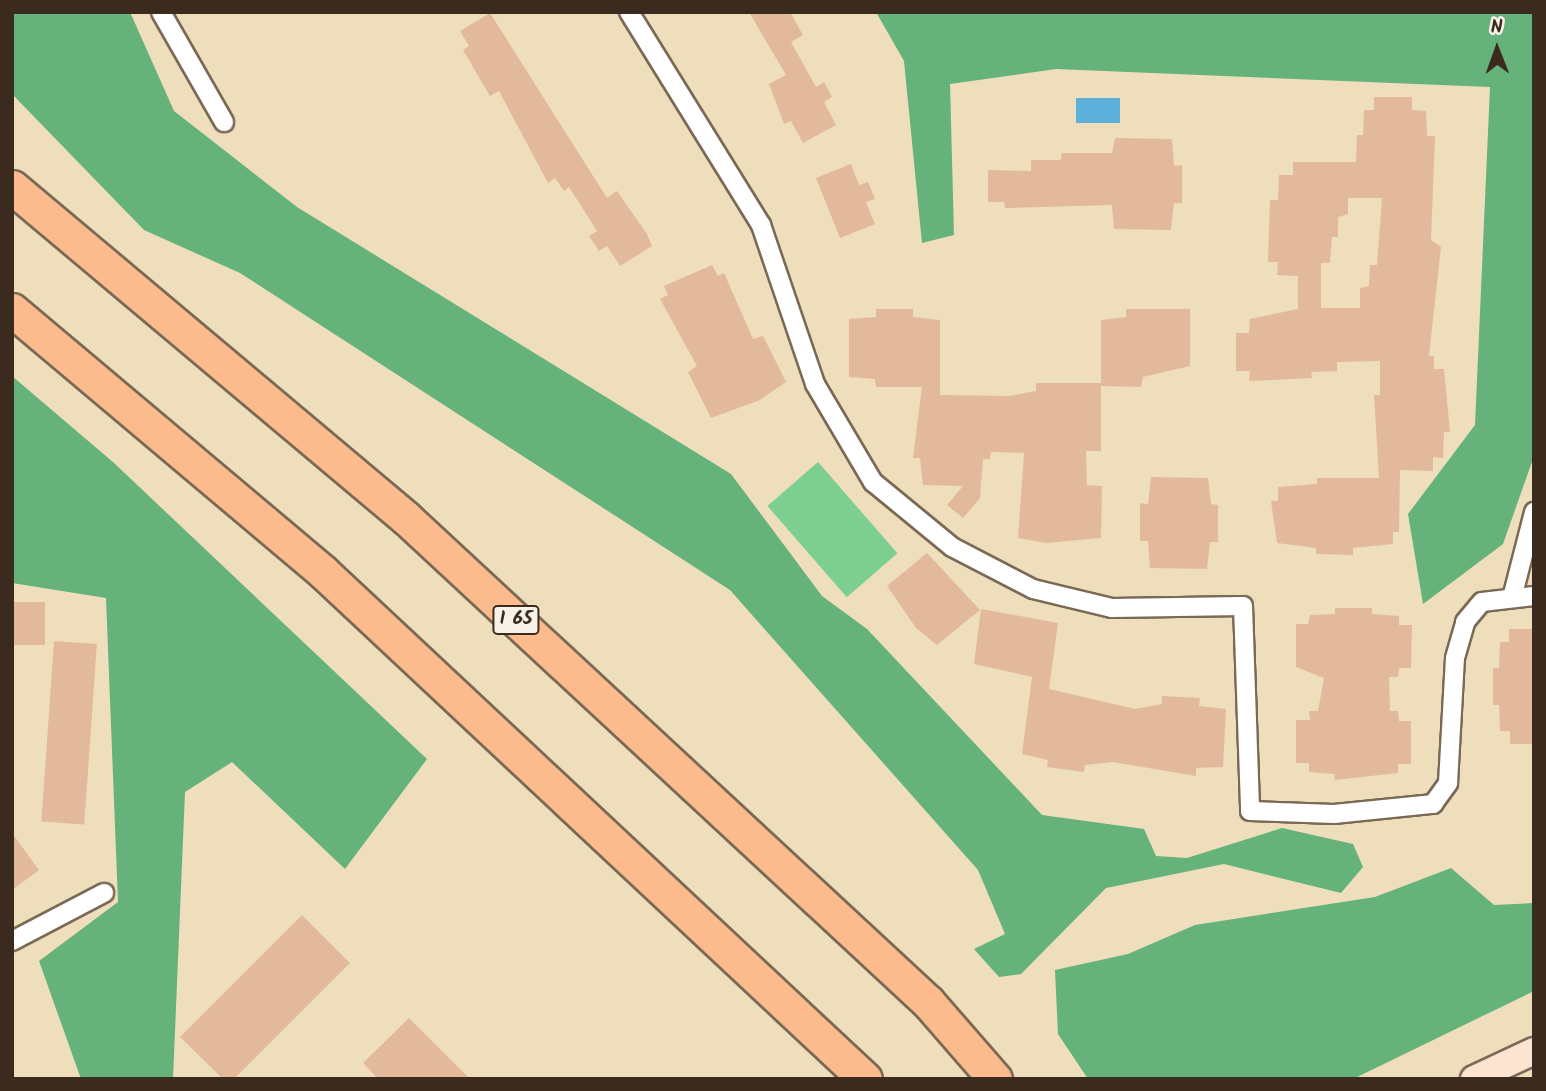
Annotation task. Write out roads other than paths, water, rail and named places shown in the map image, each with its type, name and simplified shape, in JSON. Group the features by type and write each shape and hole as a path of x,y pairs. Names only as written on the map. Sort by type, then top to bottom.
{"highway":[{"name":"I 65","path":"12,187 406,518 928,1002 995,1079"},
{"path":"12,310 324,572 865,1079"}],"main road":[{"path":"1474,1079 1534,1051"}],"street":[{"path":"161,12 223,122"},
{"path":"629,12 746,197 774,258 815,384 873,482 911,518 962,554 1033,589 1112,608 1243,606 1250,811 1334,814 1433,804 1448,783 1458,638 1482,602 1513,594 1534,596"},
{"path":"1513,594 1534,512"},
{"path":"12,941 104,893"}],"water":[{"path":"1076,98 1120,98 1120,123 1076,123"}]}
